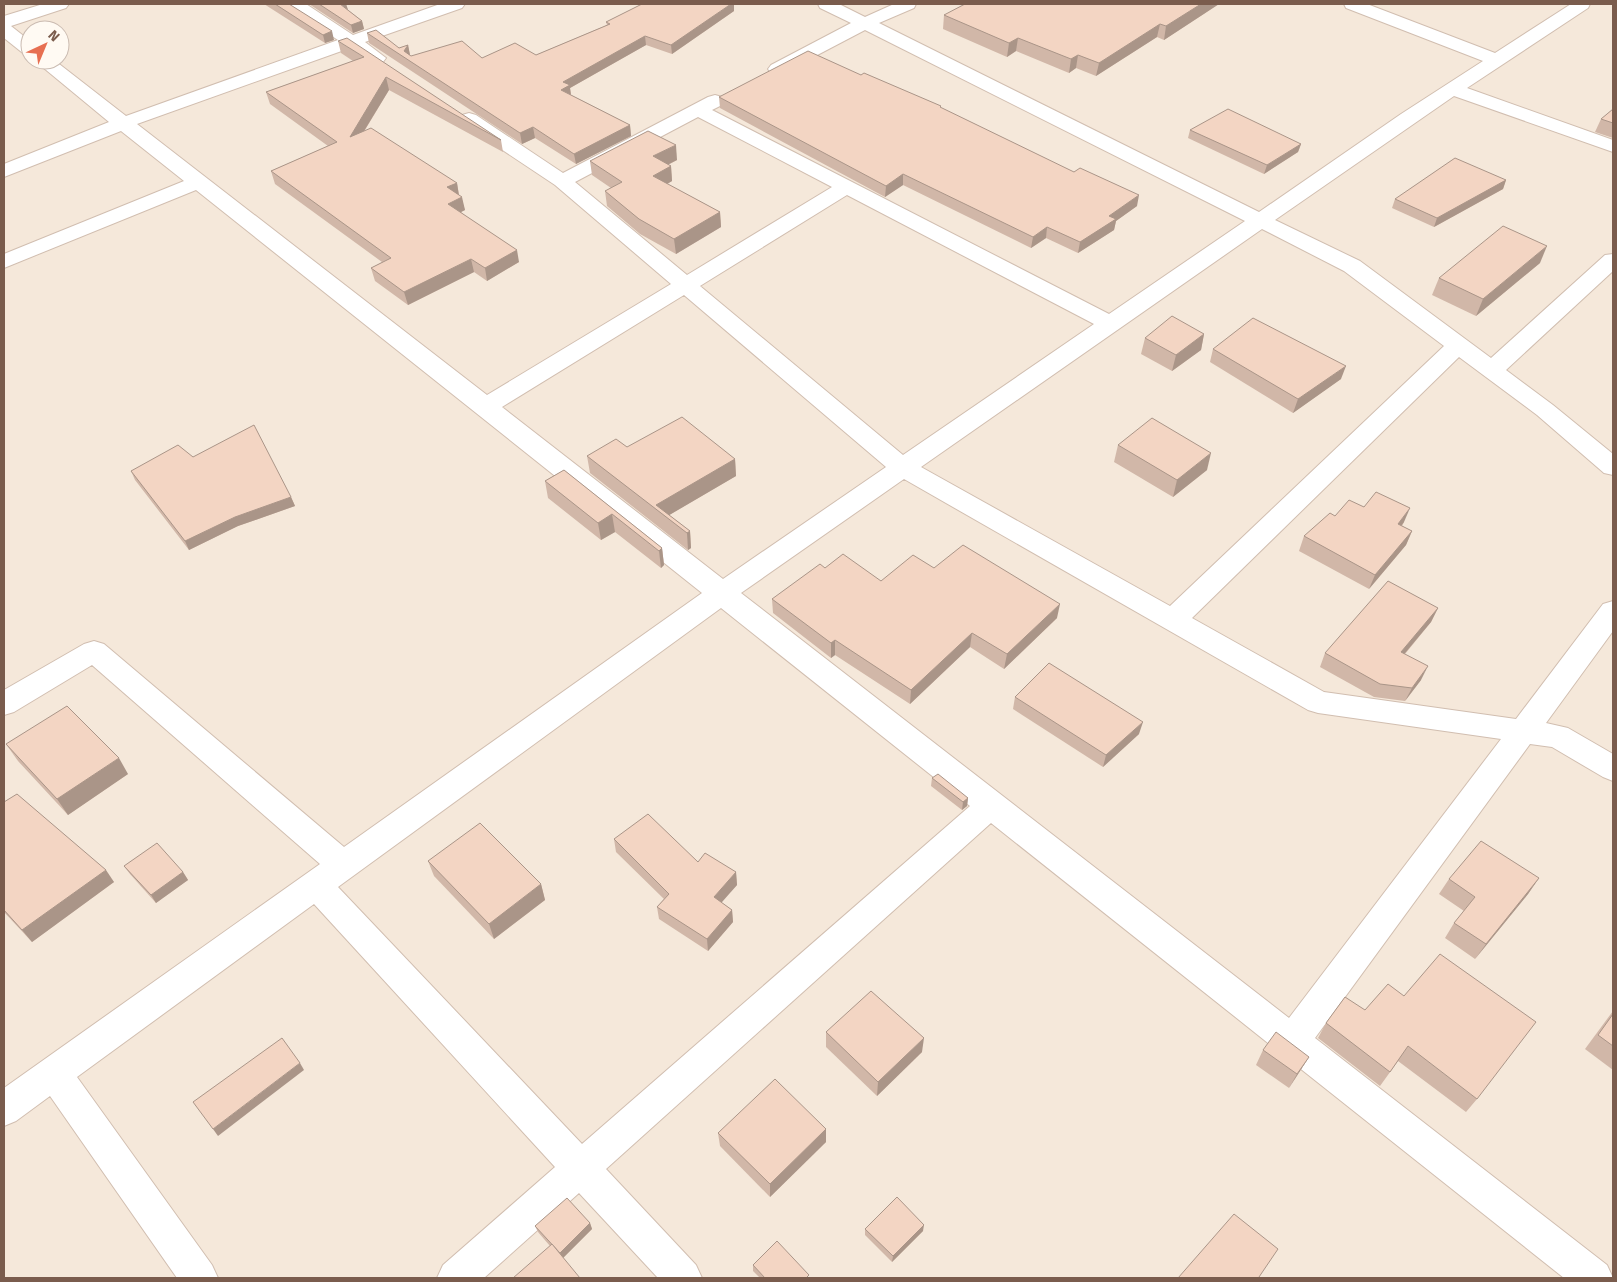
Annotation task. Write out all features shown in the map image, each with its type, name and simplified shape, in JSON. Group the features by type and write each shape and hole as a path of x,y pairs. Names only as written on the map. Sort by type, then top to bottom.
{"street":[{"path":"4,22 60,4"},
{"path":"295,4 392,68"},
{"path":"4,171 123,122 456,4"},
{"path":"826,4 1352,266 1545,410 1613,467"},
{"path":"759,78 865,23 908,4"},
{"path":"1352,4 1497,60"},
{"path":"4,1109 722,593 1261,220 1582,4"},
{"path":"4,30 20,42"},
{"path":"56,70 1594,1278"},
{"path":"1452,90 1613,146"},
{"path":"562,181 733,92"},
{"path":"449,106 562,181 903,468 1318,702 1558,736 1613,769"},
{"path":"698,110 1111,324"},
{"path":"4,262 198,182"},
{"path":"485,407 847,187"},
{"path":"1492,370 1613,260"},
{"path":"1173,620 1458,345"},
{"path":"1292,1041 1613,611"},
{"path":"4,704 94,650 343,865"},
{"path":"456,1278 991,805"},
{"path":"316,885 682,1278"},
{"path":"54,1073 199,1278"}],"shaded area":[{"path":"4,4 1613,4 1613,1278 4,1278"}],"building":[{"path":"275,4 289,4 332,31 323,35"},
{"path":"319,4 340,4 362,21 351,25"},
{"path":"642,4 731,4 671,45 645,36 563,82 570,85 561,90 630,125 574,154 533,127 520,133 367,33 376,30 399,48 408,45 404,51 411,56 462,41 482,58 515,43 536,55 610,24 606,22"},
{"path":"965,4 1201,4 1166,26 1160,24 1099,63 1078,55 1071,59 1018,38 1009,43 944,15"},
{"path":"347,38 501,140 386,77 350,137 371,128 457,183 447,187 462,197 448,204 517,250 485,268 471,259 404,292 371,268 391,258 271,171 337,142 266,92 364,57 338,41"},
{"path":"808,51 861,75 864,73 941,106 1074,172 1080,168 1139,195 1109,216 1116,219 1080,242 1047,227 1033,237 903,174 886,186 719,97"},
{"path":"1228,109 1301,144 1267,165 1190,130"},
{"path":"1613,109 1613,123 1601,119"},
{"path":"648,131 676,145 653,156 671,166 653,176 720,212 674,239 639,219 605,191 622,182 590,161"},
{"path":"1455,158 1506,180 1437,218 1395,199"},
{"path":"1503,226 1547,246 1483,299 1439,278"},
{"path":"1172,316 1204,334 1176,355 1145,338"},
{"path":"1253,318 1346,366 1298,399 1213,349"},
{"path":"682,417 735,459 656,505 690,531 687,533 587,456 616,439 627,447"},
{"path":"1152,418 1211,453 1177,480 1118,445"},
{"path":"254,425 291,497 235,517 185,541 131,471 178,445 193,457"},
{"path":"564,470 662,548 659,551 612,514 598,523 545,481"},
{"path":"1376,492 1410,508 1398,524 1412,531 1375,575 1304,536 1330,513 1335,516 1349,500 1364,507"},
{"path":"963,545 1060,604 1007,654 972,633 911,690 835,640 831,643 772,599 820,564 825,568 843,554 881,581 913,555 934,568"},
{"path":"1388,581 1438,608 1401,652 1428,666 1412,688 1380,684 1325,653"},
{"path":"1049,663 1143,722 1106,755 1015,697"},
{"path":"67,706 119,758 57,799 6,744"},
{"path":"938,774 968,798 963,802 932,778"},
{"path":"17,794 106,870 22,930 4,910 4,802"},
{"path":"648,814 698,862 705,853 736,872 714,897 732,910 707,939 657,907 669,894 614,839"},
{"path":"480,823 541,884 489,924 428,861"},
{"path":"1481,841 1539,878 1486,944 1454,923 1475,897 1449,879"},
{"path":"157,843 183,872 151,895 124,866"},
{"path":"1440,954 1536,1022 1477,1099 1408,1046 1390,1072 1326,1023 1345,997 1365,1010 1388,984 1404,996"},
{"path":"871,991 924,1038 878,1082 826,1032"},
{"path":"1613,1014 1613,1046 1598,1035"},
{"path":"1276,1032 1309,1057 1297,1074 1263,1050"},
{"path":"282,1038 300,1063 213,1129 193,1102"},
{"path":"775,1079 826,1129 770,1184 718,1133"},
{"path":"897,1197 924,1225 893,1256 865,1229"},
{"path":"567,1198 590,1223 560,1253 535,1226"},
{"path":"1234,1214 1278,1249 1259,1277 1261,1278 1178,1278"},
{"path":"777,1241 809,1275 806,1278 765,1278 753,1265"},
{"path":"552,1244 580,1278 513,1278"}]}
